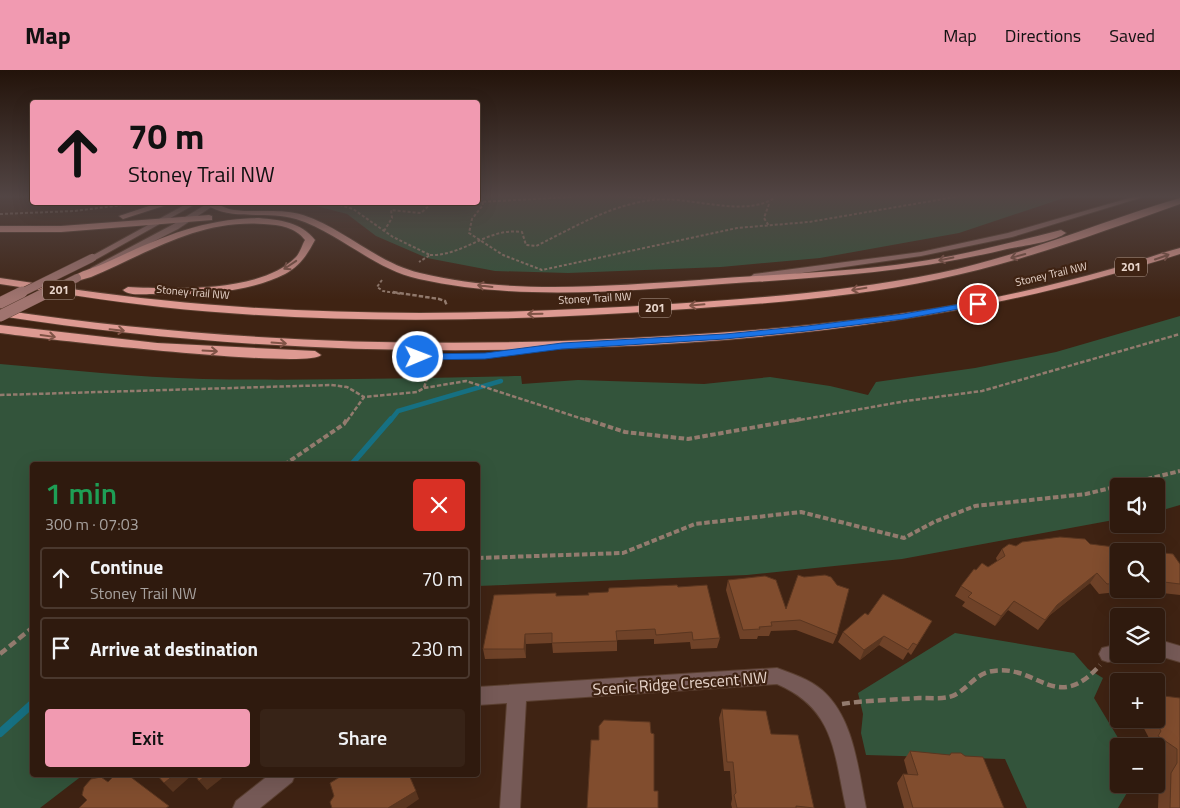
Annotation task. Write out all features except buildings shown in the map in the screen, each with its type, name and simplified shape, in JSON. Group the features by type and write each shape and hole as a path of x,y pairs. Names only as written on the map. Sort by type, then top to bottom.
{"highway":[{"path":"78,278 186,231"},
{"path":"0,271 127,290 204,291 250,283 286,268 308,248 310,240 301,231"},
{"path":"333,231 377,261 418,276 499,287 595,290 783,279 941,261 1068,231"},
{"name":"Stoney Trail NW","path":"0,281 118,298 246,311 473,315 647,309 831,293 939,276 1023,255 1090,231"},
{"name":"Stoney Trail NW","path":"0,314 65,324 158,334 303,345 385,347 562,346 725,336 903,317 1082,282 1180,251"},
{"path":"0,329 57,338 177,349 264,354 485,356 562,346"}],"street":[{"path":"0,303 144,231"},
{"path":"113,262 168,231"},
{"path":"726,281 921,254 1021,231"},
{"path":"0,314 78,278"},
{"path":"1165,650 1180,654"},
{"name":"Scenic Ridge Crescent NW","path":"480,696 777,676 803,686 826,707 838,731 856,808"},
{"path":"510,808 516,694"},
{"path":"243,808 282,777"}],"path":[{"path":"385,231 430,255"},
{"path":"469,231 477,241 520,264 542,270 721,231"},
{"path":"419,262 430,255 454,253 477,241 506,231"},
{"path":"520,231 526,245 536,246 566,231"},
{"path":"382,280 377,287 383,291 439,299 445,301 447,306"},
{"path":"0,395 196,391 331,385 347,387 364,397 417,392 424,388 466,380 625,432 688,440 906,401 982,391 1180,334"},
{"path":"424,388 428,378"},
{"path":"288,462 344,424 364,397"},
{"path":"480,558 623,552 695,524 801,512 904,538 934,522 975,506 1086,494 1180,471"},
{"path":"0,654 30,630"},
{"path":"826,707 861,701 949,697 957,694 986,672 1014,671 1056,689 1068,688 1095,673 1110,656"}],"green space":[{"path":"370,231 964,231 820,258 721,267 568,273 495,271 427,258 376,236"},
{"path":"1180,316 1180,505 1165,509 1165,478 1110,478 1110,521 902,559 747,575 480,586 480,462 30,462 30,777 80,777 40,808 0,808 0,364 127,375 203,379 521,376 522,384 578,380 704,384 770,377 830,386 868,395 876,382 975,368 1056,352"},
{"path":"955,633 1074,653 1088,669 1103,678 1094,698 1110,724 1110,728 1112,728 1118,738 1110,738 1110,793 1127,793 1118,808 1027,808 1005,759 866,755 861,733 863,714 858,693"}],"waterway":[{"path":"390,421 398,411 501,381"},
{"path":"354,462 391,419"},
{"path":"0,733 30,706"}],"route":[{"path":"418,357 485,356 562,346 807,329 903,317 978,304"}]}
